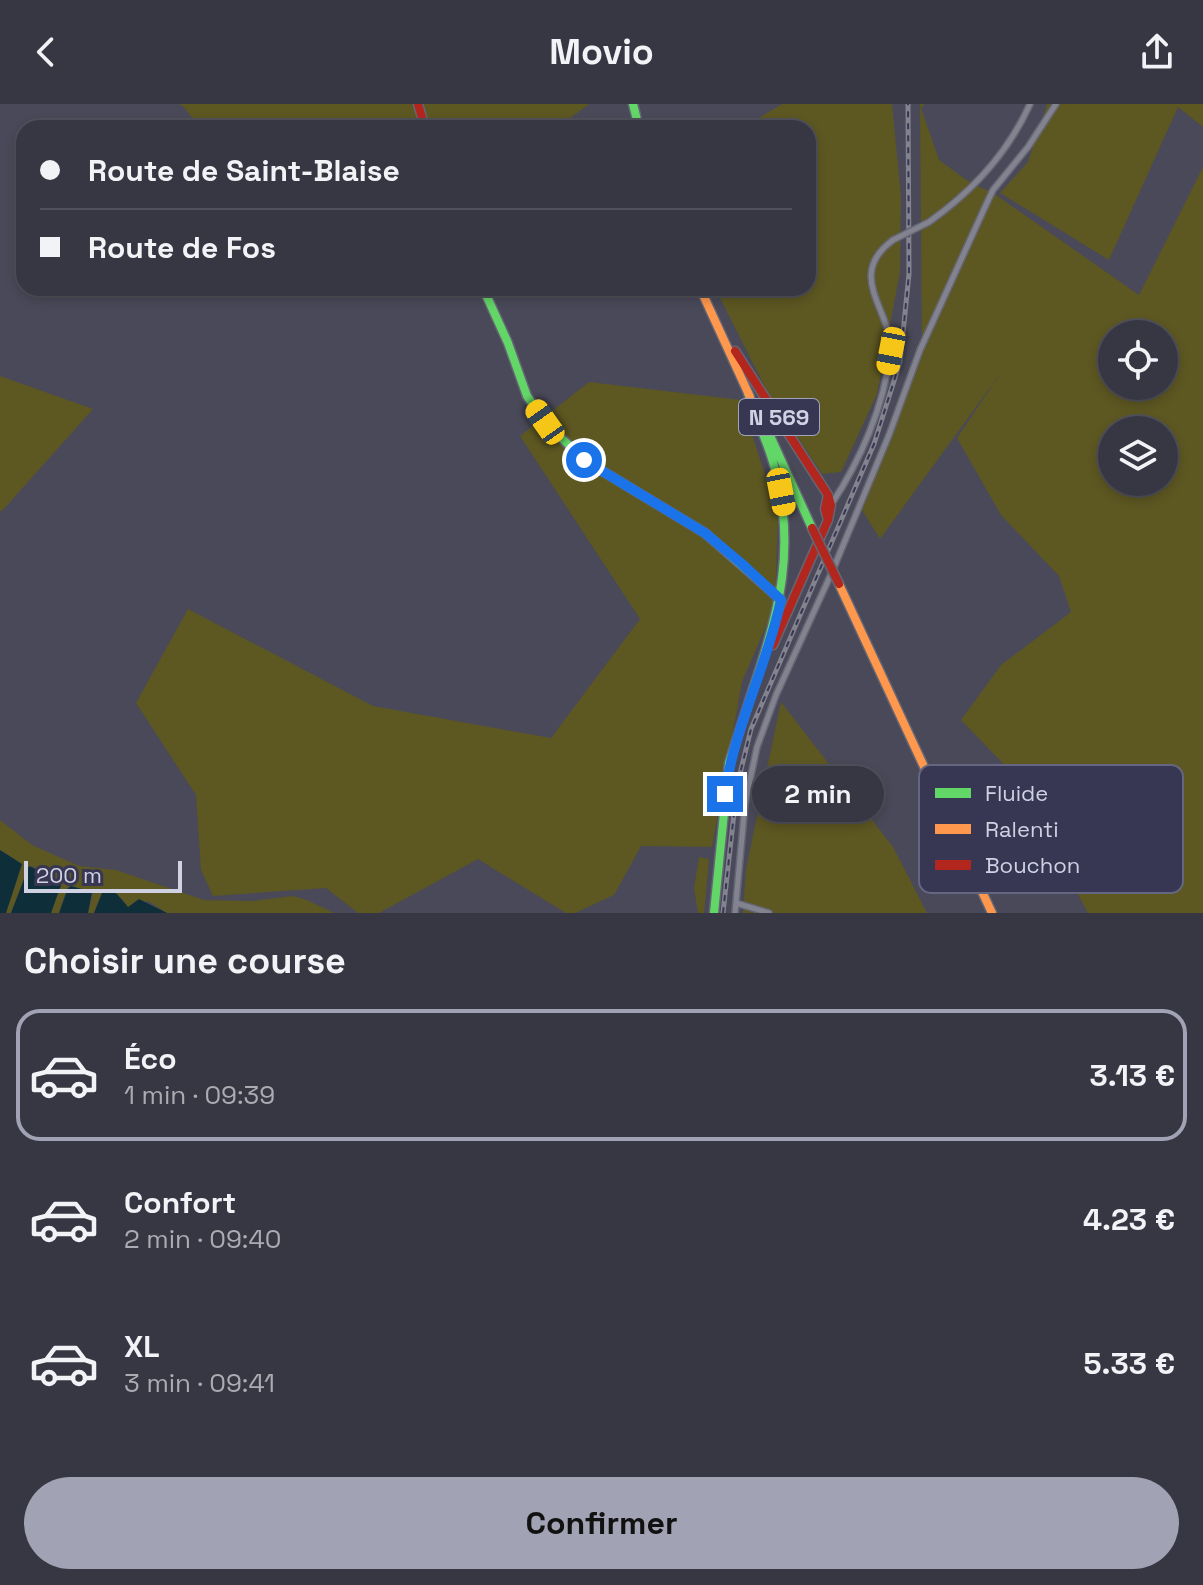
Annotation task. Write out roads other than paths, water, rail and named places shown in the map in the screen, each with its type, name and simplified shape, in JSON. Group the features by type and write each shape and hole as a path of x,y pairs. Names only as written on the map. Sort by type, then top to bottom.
{"main road":[{"path":"487,296 527,396 567,446 584,460 705,533 781,600"},
{"name":"N 569","path":"704,296 923,765"},
{"name":"N 569","path":"726,341 771,403 828,495"},
{"path":"748,393 774,463 797,573 795,598 753,689"},
{"path":"766,586 792,586 828,520 831,505 828,495"},
{"path":"828,495 825,506 828,520"},
{"path":"714,913 729,763 784,587 785,517"},
{"path":"784,587 795,598"},
{"path":"781,600 795,598"},
{"name":"N 569","path":"983,893 992,913"}],"street":[{"path":"831,505 842,489 873,421 891,351 870,279 873,264 882,249 893,240 929,222 958,202 987,172 1022,122 1030,104"},
{"path":"735,913 745,804 757,747 776,695 832,572 889,435 920,350 993,190 1028,147 1056,104"},
{"path":"828,495 842,489"},
{"path":"736,903 769,913"}],"water":[{"path":"0,850 22,864 6,913 0,913"},
{"path":"29,866 60,881 51,913 11,913"},
{"path":"71,886 92,892 88,913 59,913"},
{"path":"111,891 128,907 139,899 167,913 94,913 102,893"}],"railway":[{"path":"723,913 737,786 751,729 874,444 900,362 909,274 908,104"}]}
